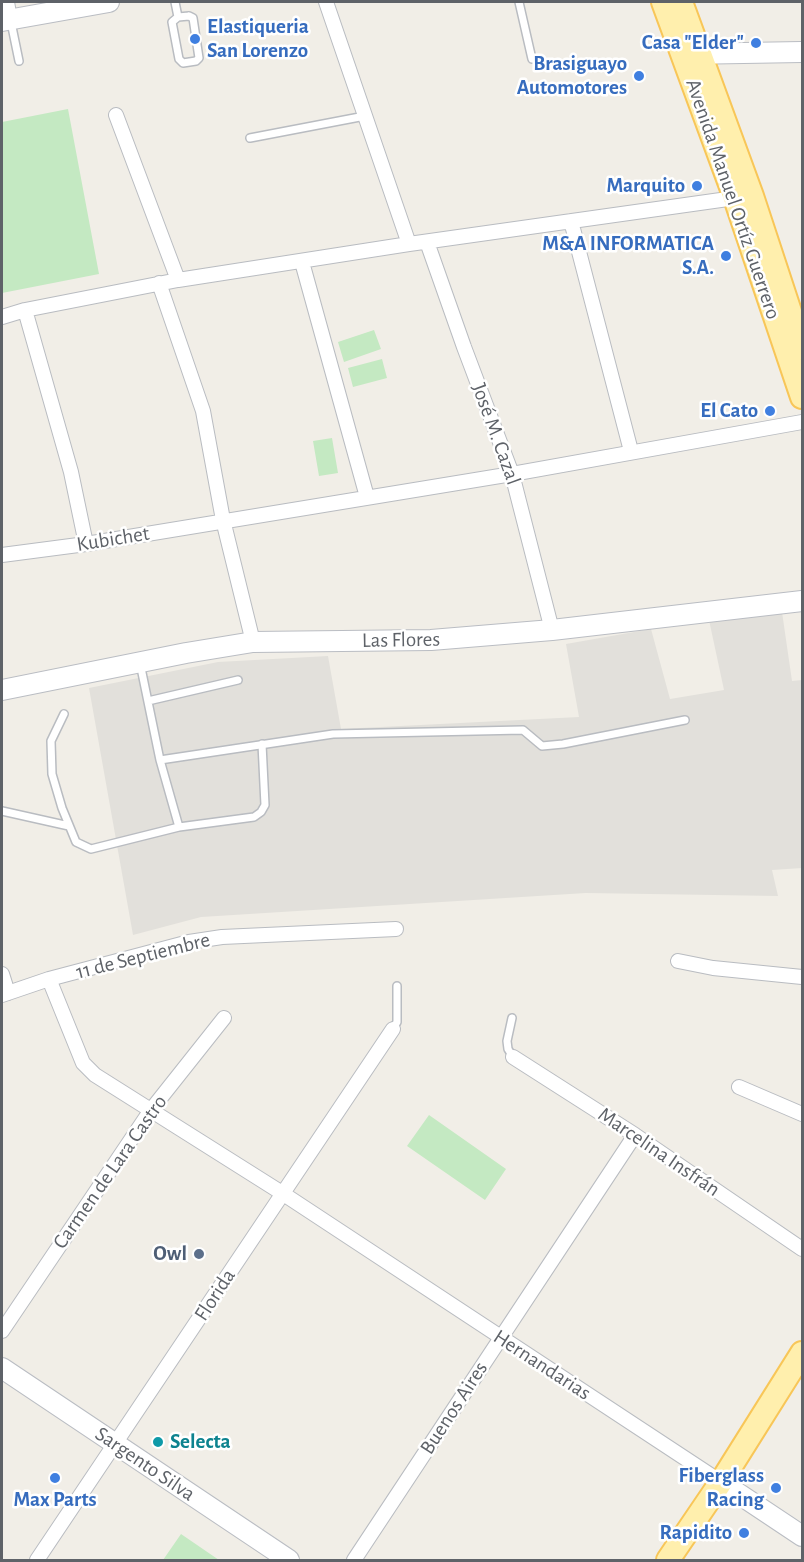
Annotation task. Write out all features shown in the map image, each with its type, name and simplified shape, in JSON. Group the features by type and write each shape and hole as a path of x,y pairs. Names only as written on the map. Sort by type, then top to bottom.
{"main road":[{"name":"Avenida Manuel Ortíz Guerrero","path":"663,2 691,53"},
{"name":"Avenida Manuel Ortíz Guerrero","path":"681,2 691,53 743,197 802,348"},
{"name":"Avenida Manuel Ortíz Guerrero","path":"743,197 802,397"},
{"path":"668,1560 721,1482 802,1353"}],"street":[{"path":"6,14 109,2"},
{"path":"326,2 409,244"},
{"path":"691,53 802,52"},
{"path":"116,115 178,280"},
{"path":"2,317 24,310 159,283 409,244 743,197"},
{"path":"571,221 630,451"},
{"name":"José M. Cazal","path":"427,242 512,474 552,630"},
{"path":"302,262 367,497"},
{"path":"159,283 203,411 223,520 253,642"},
{"path":"24,310 71,472 86,543"},
{"name":"Kubichet","path":"2,555 512,474 630,451 802,422"},
{"name":"Las Flores","path":"2,690 253,642 431,640 552,630 802,601"},
{"name":"11 de Septiembre","path":"5,994 50,979 200,940 396,929"},
{"path":"678,961 713,968 802,976"},
{"path":"2,975 5,994"},
{"name":"Hernandarias","path":"50,979 83,1063 95,1075 282,1193 802,1536"},
{"name":"Carmen de Lara Castro","path":"2,1331 151,1110 224,1018"},
{"name":"Florida","path":"37,1560 117,1444 393,1029"},
{"name":"Marcelina Insfrán","path":"513,1057 635,1135 802,1249"},
{"path":"739,1087 802,1114"},
{"name":"Buenos Aires","path":"354,1560 635,1135"},
{"name":"Sargento Silva","path":"2,1368 289,1560"}],"lane":[{"path":"175,2 178,17"},
{"path":"519,2 532,59"},
{"path":"6,14 19,61"},
{"path":"178,17 193,18 200,58 196,61 183,63 179,60 172,24 173,20 178,17"},
{"path":"250,138 366,115"},
{"path":"140,663 160,760 179,827"},
{"path":"148,701 238,680"},
{"path":"64,714 51,741 52,774 62,808 76,842 91,849 179,827 254,817 265,805 262,744"},
{"path":"160,760 333,734 523,730 542,746 685,720"},
{"path":"2,811 69,826"},
{"path":"393,1029 397,1022 397,986"},
{"path":"512,1018 507,1041 508,1049 513,1057"}],"shaded area":[{"path":"782,612 792,681 802,680 802,868 772,870 778,896 586,893 201,917 133,935 89,688 218,662 328,656 341,729 579,717 566,644 651,629 670,699 724,690 709,620"}],"green space":[{"path":"68,109 99,274 2,293 2,122"},
{"path":"374,330 381,349 344,362 338,342"},
{"path":"382,359 387,378 353,387 348,368"},
{"path":"332,438 338,473 319,476 313,441"},
{"path":"429,1115 506,1169 485,1200 407,1146"},
{"path":"181,1534 219,1560 163,1560"}],"place":[{"name":"Elastiqueria San Lorenzo","path":"195,39"},
{"name":"Casa \"Elder\"","path":"756,43"},
{"name":"Brasiguayo Automotores","path":"639,76"},
{"name":"Marquito","path":"697,186"},
{"name":"M&A INFORMATICA S.A.","path":"726,256"},
{"name":"El Cato","path":"770,411"},
{"name":"Owl","path":"199,1254"},
{"name":"Selecta","path":"158,1442"},
{"name":"Max Parts","path":"55,1478"},
{"name":"Fiberglass Racing","path":"776,1488"},
{"name":"Rapidito","path":"744,1533"}]}
